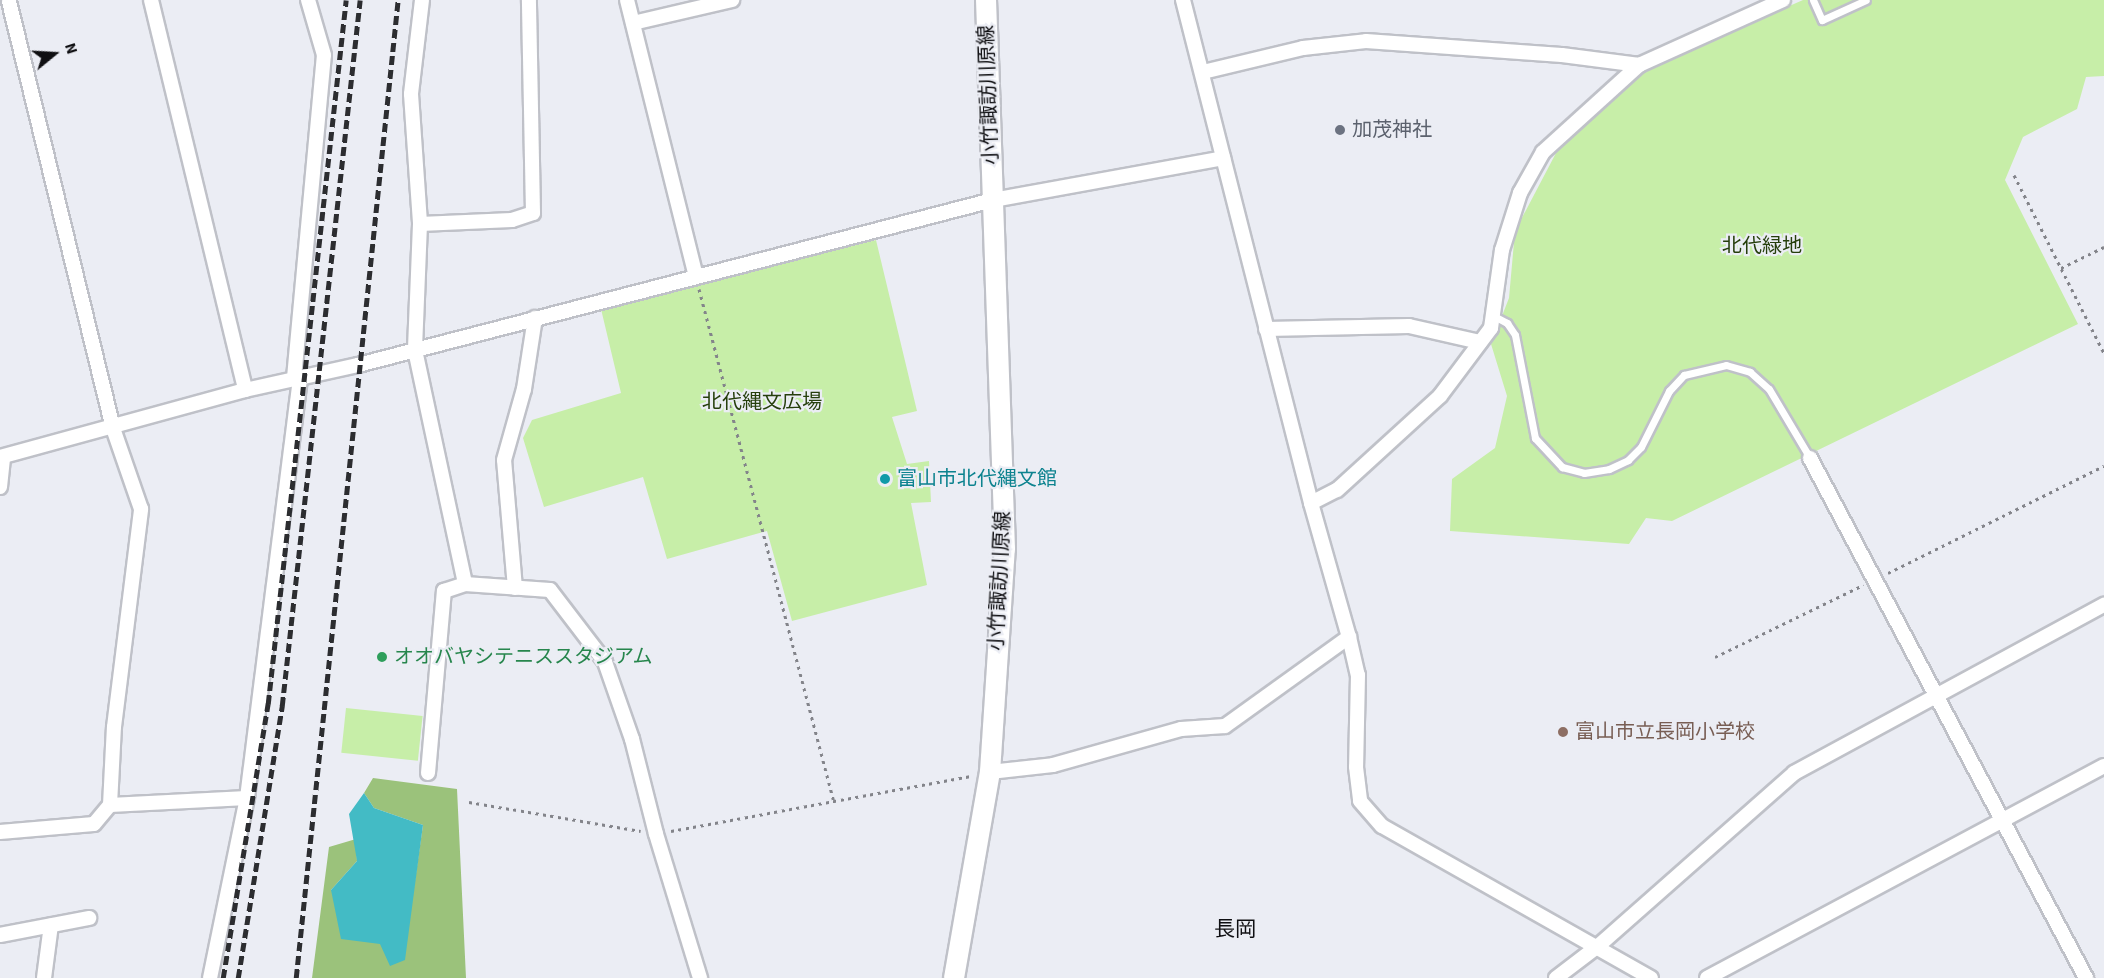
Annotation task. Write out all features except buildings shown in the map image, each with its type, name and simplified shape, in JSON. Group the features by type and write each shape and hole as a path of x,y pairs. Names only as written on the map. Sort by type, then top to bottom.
{"main road":[{"name":"小竹諏訪川原線","path":"954,978 990,772 1005,549 986,0"}],"street":[{"path":"0,832 94,824 110,805 114,727 141,509 113,428 9,0"},
{"path":"152,0 245,390"},
{"path":"210,978 247,798 297,378 324,55 308,0"},
{"path":"422,0 411,94 420,224 415,350 465,584"},
{"path":"420,224 512,220 533,213 529,0"},
{"path":"627,0 696,276"},
{"path":"633,23 732,0"},
{"path":"1184,0 1222,158 1358,675 1356,767 1360,801 1382,826 1599,946 1652,978"},
{"path":"1311,503 1337,490 1440,396 1491,328 1502,250 1520,193 1543,152 1639,65 1784,0"},
{"path":"1203,72 1303,48 1366,41 1562,55 1639,65"},
{"path":"0,487 1,457 245,390 415,350 993,200 1222,158"},
{"path":"515,588 504,460 524,389 535,318"},
{"path":"1266,328 1409,326 1480,342"},
{"path":"1810,458 1939,695 2086,978"},
{"path":"429,773 444,591 465,584 550,590 605,662 632,740 656,834 700,978"},
{"path":"1556,978 1599,946 1794,773 2104,605"},
{"path":"990,772 1053,765 1181,729 1225,726 1349,637"},
{"path":"1707,978 2005,821 2104,766"},
{"path":"110,805 247,798"},
{"path":"0,935 89,918"},
{"path":"44,978 51,925"}],"lane":[{"path":"1813,0 1822,20 1866,0"},
{"path":"1494,316 1507,323 1515,335 1535,438 1562,467 1584,473 1609,469 1628,460 1641,447 1669,391 1684,375 1726,365 1750,372 1769,388 1810,458"}],"path":[{"path":"2014,175 2104,353"},
{"path":"2061,268 2104,247"},
{"path":"696,276 834,802"},
{"path":"1715,657 2104,466"},
{"path":"469,802 656,834 990,772"}],"green space":[{"name":"北代緑地","path":"1803,0 2104,0 2104,76 2086,77 2077,109 2023,137 2005,180 2078,324 1672,521 1646,518 1629,544 1450,531 1452,479 1495,448 1507,396 1491,344 1509,298 1515,231 1556,153 1643,71"},
{"name":"北代縄文広場","path":"876,240 917,411 892,417 907,464 929,461 931,502 911,503 927,585 792,621 767,531 667,559 643,477 544,507 523,438 532,420 621,393 601,309"},
{"path":"346,708 423,716 418,761 341,753"},
{"path":"373,778 457,789 466,978 312,978 329,847 356,839 357,861 331,890 413,894 423,825 374,808 364,793"}],"water":[{"path":"364,793 374,808 423,825 405,960 390,966 380,944 341,939 331,890 357,861 349,814"}],"railway":[{"path":"223,978 268,704 346,0"},
{"path":"238,978 282,706 360,0"},
{"path":"296,978 398,0"}],"place":[{"name":"加茂神社","path":"1340,130"},
{"name":"富山市北代縄文館","path":"885,479"},
{"name":"オオバヤシテニススタジアム","path":"382,657"},
{"name":"富山市立長岡小学校","path":"1563,732"}],"district":[{"name":"長岡","path":"1235,929"}]}
